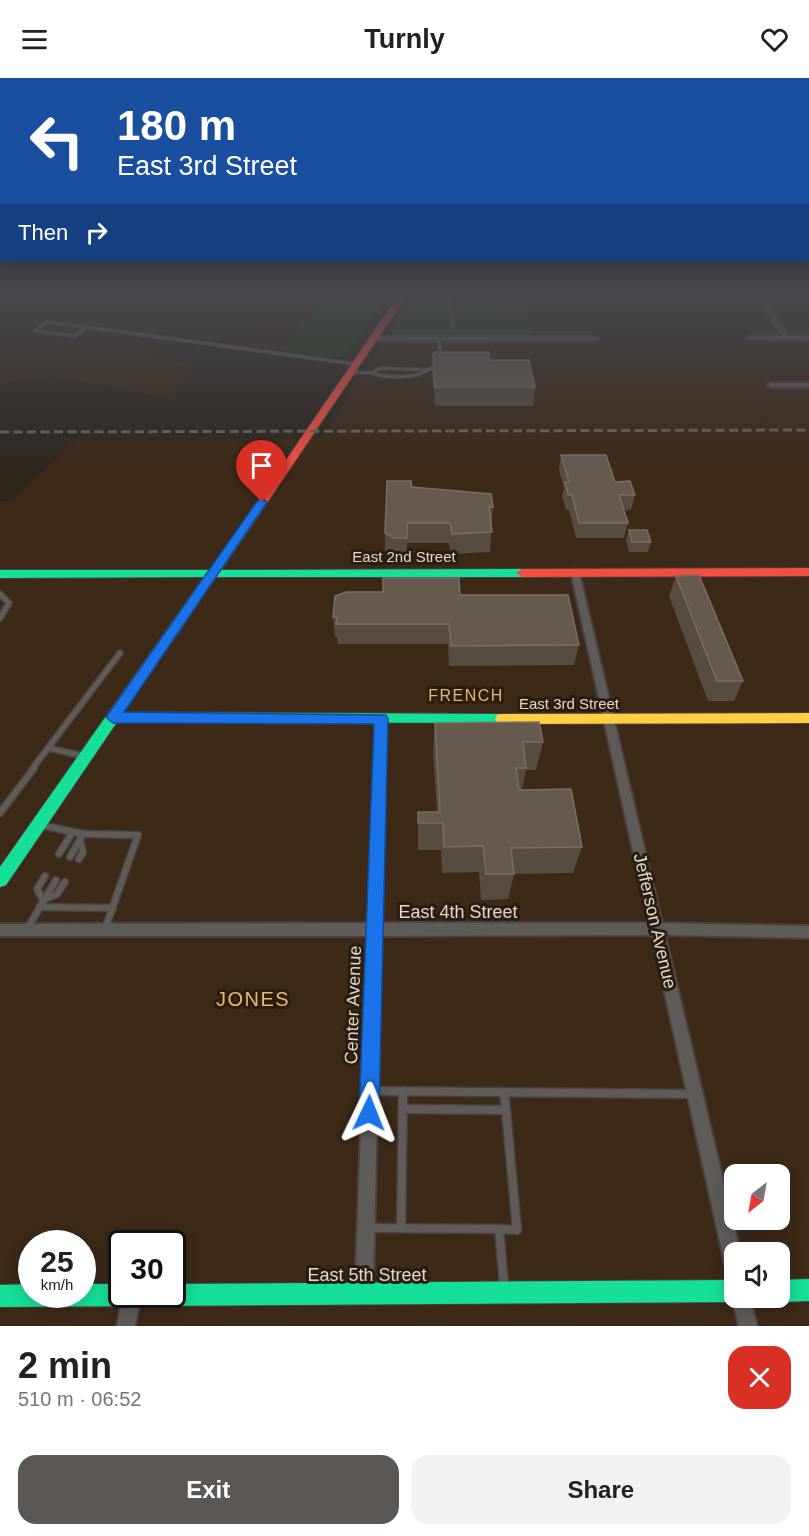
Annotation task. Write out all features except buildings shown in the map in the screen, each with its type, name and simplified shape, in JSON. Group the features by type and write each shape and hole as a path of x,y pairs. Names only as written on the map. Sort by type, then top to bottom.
{"main road":[{"path":"0,880 214,573 362,353"},
{"name":"East 2nd Street","path":"0,574 809,572"},
{"name":"East 3rd Street","path":"113,717 608,720 809,718"},
{"path":"790,1291 809,1290"},
{"name":"East 5th Street","path":"186,1295 724,1291"},
{"name":"East 5th Street","path":"0,1296 108,1295"}],"street":[{"path":"771,385 809,385"},
{"name":"Jefferson Avenue","path":"575,572 729,1242"},
{"name":"Center Avenue","path":"364,1293 381,719"},
{"name":"East 4th Street","path":"0,930 809,932"},
{"path":"126,1326 129,1308"},
{"path":"744,1308 748,1326"}],"lane":[{"path":"257,353 352,368 380,376 421,375 427,369"},
{"path":"372,372 380,368 427,369 440,365 440,354 451,354"},
{"path":"0,594 9,603 0,618"},
{"path":"0,813 120,653"},
{"path":"48,748 86,756"},
{"path":"38,825 72,833 138,835 105,930"},
{"path":"59,854 72,833"},
{"path":"70,857 83,834"},
{"path":"79,859 83,852 80,841"},
{"path":"43,900 37,889 45,876"},
{"path":"26,930 56,880"},
{"path":"43,900 57,894 64,882"},
{"path":"39,907 112,908"},
{"path":"370,1091 695,1094"},
{"path":"401,1228 403,1091"},
{"path":"366,1228 517,1230 504,1092"},
{"path":"403,1109 506,1110"},
{"path":"499,1229 505,1292"}],"shaded area":[{"path":"0,353 155,353 150,358 199,365 167,397 53,377 0,383"},
{"path":"377,353 809,353 809,1326 0,1326 0,501 11,501 75,441 321,439"}],"green space":[{"path":"303,353 347,353 338,358"}],"railway":[{"path":"0,432 809,430"}],"traffic: fast":[{"path":"0,880 244,529"},
{"path":"0,574 522,573"},
{"path":"113,717 502,719"},
{"path":"790,1291 809,1290"},
{"path":"0,1296 724,1291"}],"traffic: slow":[{"path":"502,719 809,718"}],"traffic: jam":[{"path":"244,529 363,353"},
{"path":"522,573 809,572"}],"district":[{"name":"FRENCH","path":"466,695"},
{"name":"JONES","path":"253,999"}],"route":[{"path":"262,502 113,717 381,719 369,1113"}]}
